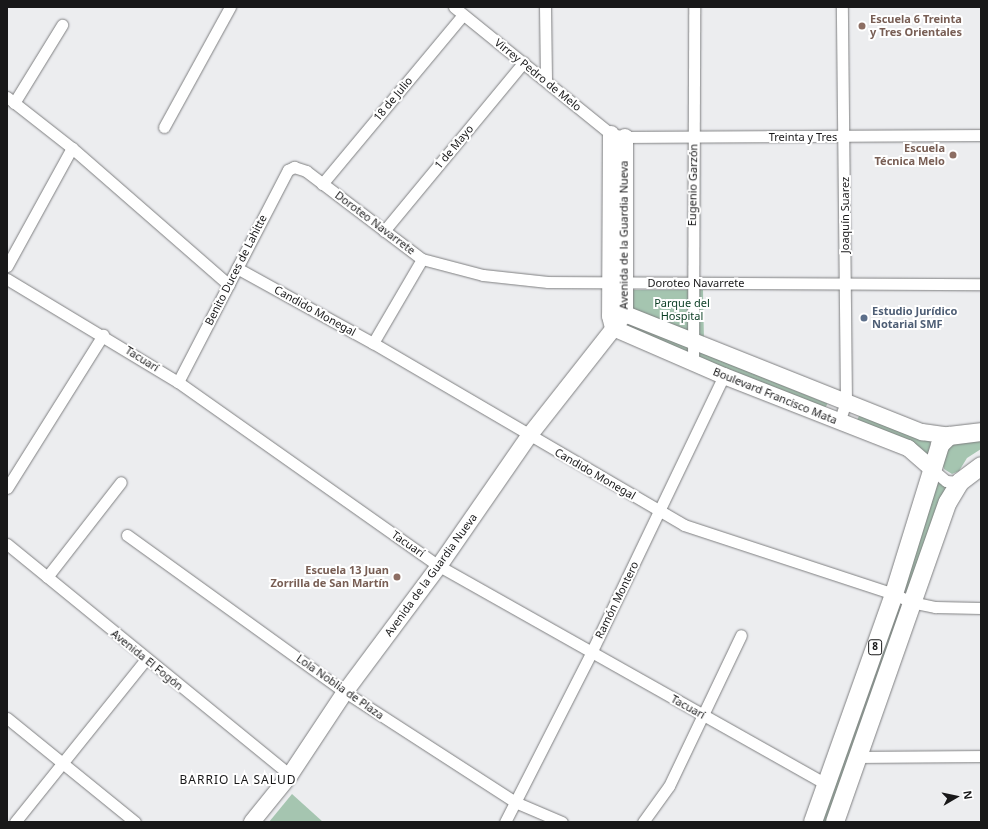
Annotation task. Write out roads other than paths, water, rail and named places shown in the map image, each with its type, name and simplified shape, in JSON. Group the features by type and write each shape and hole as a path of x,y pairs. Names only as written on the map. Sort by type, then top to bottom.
{"main road":[{"name":"Boulevard Francisco Mata","path":"949,436 981,432"},
{"name":"8","path":"813,822 894,594 940,445 949,436"},
{"name":"8","path":"835,822 859,757 911,602 948,502 960,482 981,466"}],"street":[{"path":"164,127 230,7"},
{"name":"Virrey Pedro de Melo","path":"454,7 618,136"},
{"path":"545,7 546,79"},
{"name":"Eugenio Garzón","path":"693,363 692,282 694,7"},
{"name":"Joaquín Suarez","path":"839,422 846,402 845,136 842,7"},
{"name":"18 de Julio","path":"322,184 464,15"},
{"path":"62,25 11,100 72,148 229,285"},
{"name":"1 de Mayo","path":"384,231 524,62"},
{"name":"Treinta y Tres","path":"618,136 694,137 981,135"},
{"name":"Avenida de la Guardia Nueva","path":"613,328 610,316 617,283 618,136"},
{"path":"7,266 72,148"},
{"name":"Doroteo Navarrete","path":"301,168 422,259 483,275 548,282 981,284"},
{"name":"Benito Duces de Lahitte","path":"178,382 288,170 301,168"},
{"path":"373,343 422,259"},
{"name":"Candido Monegal","path":"237,268 373,343 529,436 660,511 698,530 894,594 911,602 935,607 981,608"},
{"name":"Tacuarí","path":"7,279 103,335 178,382 439,566 826,784"},
{"name":"Avenida de la Guardia Nueva","path":"252,822 290,775 345,692 439,566 529,436 625,314 617,283"},
{"name":"Boulevard Francisco Mata","path":"625,314 693,343 922,432 949,436"},
{"name":"Boulevard Francisco Mata","path":"613,328 724,376 908,448 946,481 960,482"},
{"path":"7,488 103,335"},
{"name":"Ramón Montero","path":"505,822 591,653 724,376"},
{"path":"47,577 121,482"},
{"name":"Lola Noblia de Plaza","path":"127,535 345,692 515,802 562,822"},
{"name":"Avenida El Fogón","path":"8,547 290,775"},
{"path":"643,822 669,786 704,716 740,635"},
{"path":"15,822 146,659"},
{"path":"7,718 61,764 135,822"},
{"path":"859,757 981,756"}],"place":[{"name":"Escuela 6 Treinta y Tres Orientales","path":"862,26"},
{"name":"Escuela Técnica Melo","path":"953,155"},
{"name":"Estudio Jurídico Notarial SMF","path":"864,318"},
{"name":"Escuela 13 Juan Zorrilla de San Martín","path":"397,577"}],"district":[{"name":"BARRIO LA SALUD","path":"238,780"}],"park label":[{"name":"Parque del Hospital","path":"682,310"}]}
